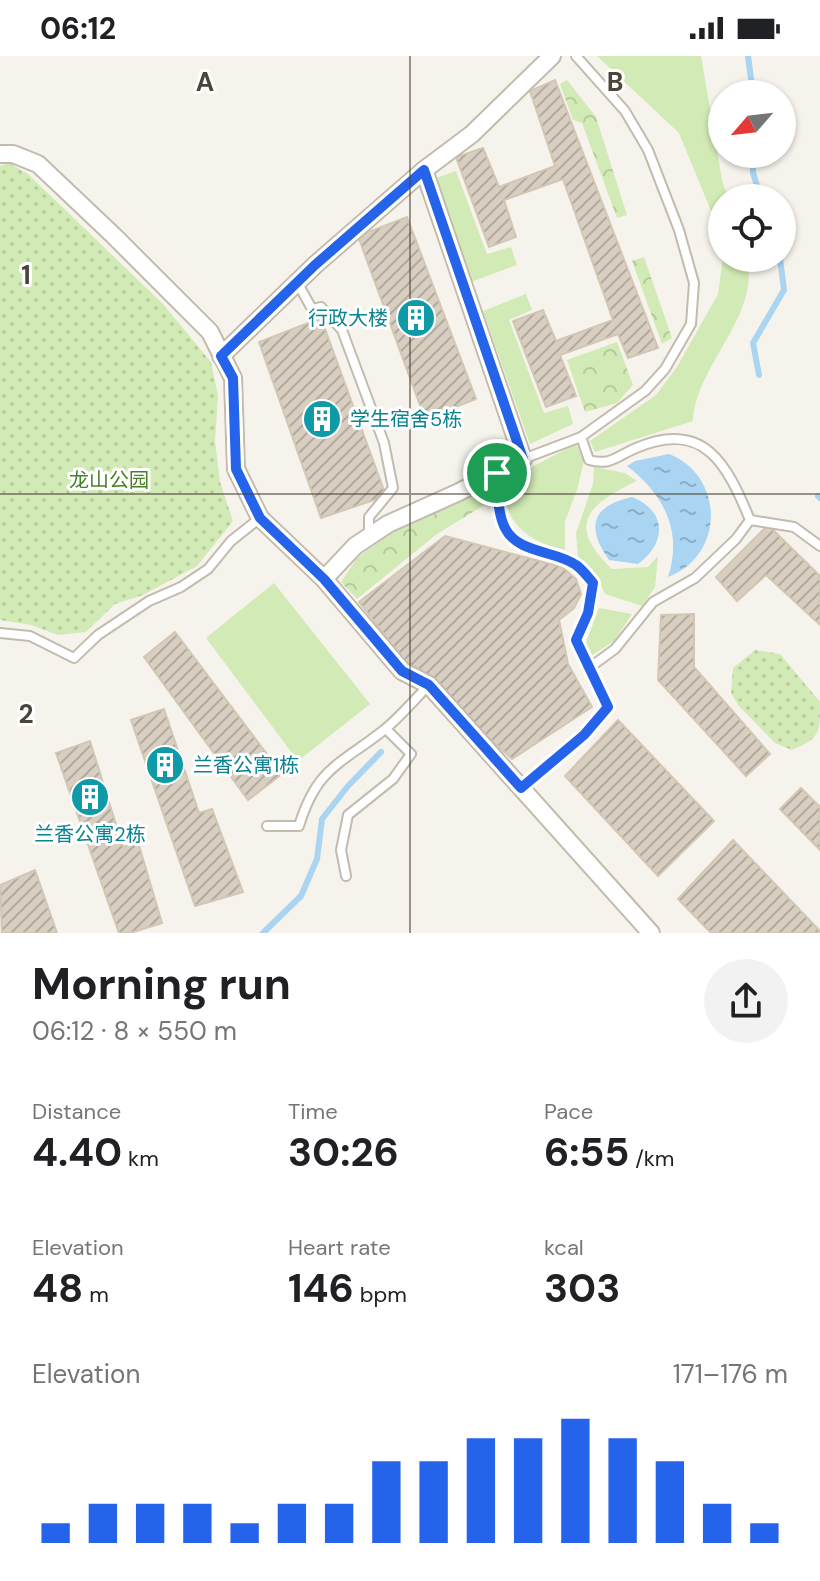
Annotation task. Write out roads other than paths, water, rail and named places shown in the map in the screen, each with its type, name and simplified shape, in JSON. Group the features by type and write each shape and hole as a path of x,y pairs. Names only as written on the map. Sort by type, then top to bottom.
{"street":[{"path":"221,356 297,282 424,170 472,134 552,56"},
{"path":"0,154 13,154 38,164 210,332 233,378 236,469 260,518 324,579 402,671 429,685 651,933"},
{"path":"324,579 355,546 388,524 523,459 424,170"}],"lane":[{"path":"523,459 581,437 645,391 665,369 691,324 694,283 679,230 648,150 625,111 576,56"},
{"path":"297,282 312,309 321,307 342,330 384,443 393,488 369,517 369,536"},
{"path":"581,437 589,460 604,464 657,440 686,439 704,445 723,466 750,520"},
{"path":"497,473 499,508 506,531 529,549 557,556 577,566 593,583 588,613 576,640 608,707 584,735 521,788"},
{"path":"0,633 30,636 74,658 98,635 149,601 181,587 208,569 231,541 260,518"},
{"path":"750,520 794,527 820,546"},
{"path":"589,668 615,649 653,602 695,578 736,539 750,520"},
{"path":"267,826 299,826 307,798 332,766 386,729 429,685"},
{"path":"346,876 341,850 348,815 393,779 411,754 386,729"}],"water":[{"path":"669,454 687,465 700,480 708,497 711,516 708,535 700,552 687,567 668,577 673,545 667,515 651,489 627,466 635,461"},
{"path":"632,497 652,510 659,528 654,547 638,564 609,560 595,528 596,520 608,506"}],"waterway":[{"path":"748,56 751,80"},
{"path":"753,168 757,184"},
{"path":"759,375 753,343 784,290 782,272"},
{"path":"263,933 301,896 317,859 322,819 381,752"}],"place":[{"name":"行政大楼","path":"416,318"},
{"name":"学生宿舍5栋","path":"322,419"},
{"name":"兰香公寓1栋","path":"165,765"},
{"name":"兰香公寓2栋","path":"90,797"}],"park label":[{"name":"龙山公园","path":"109,480"}]}
